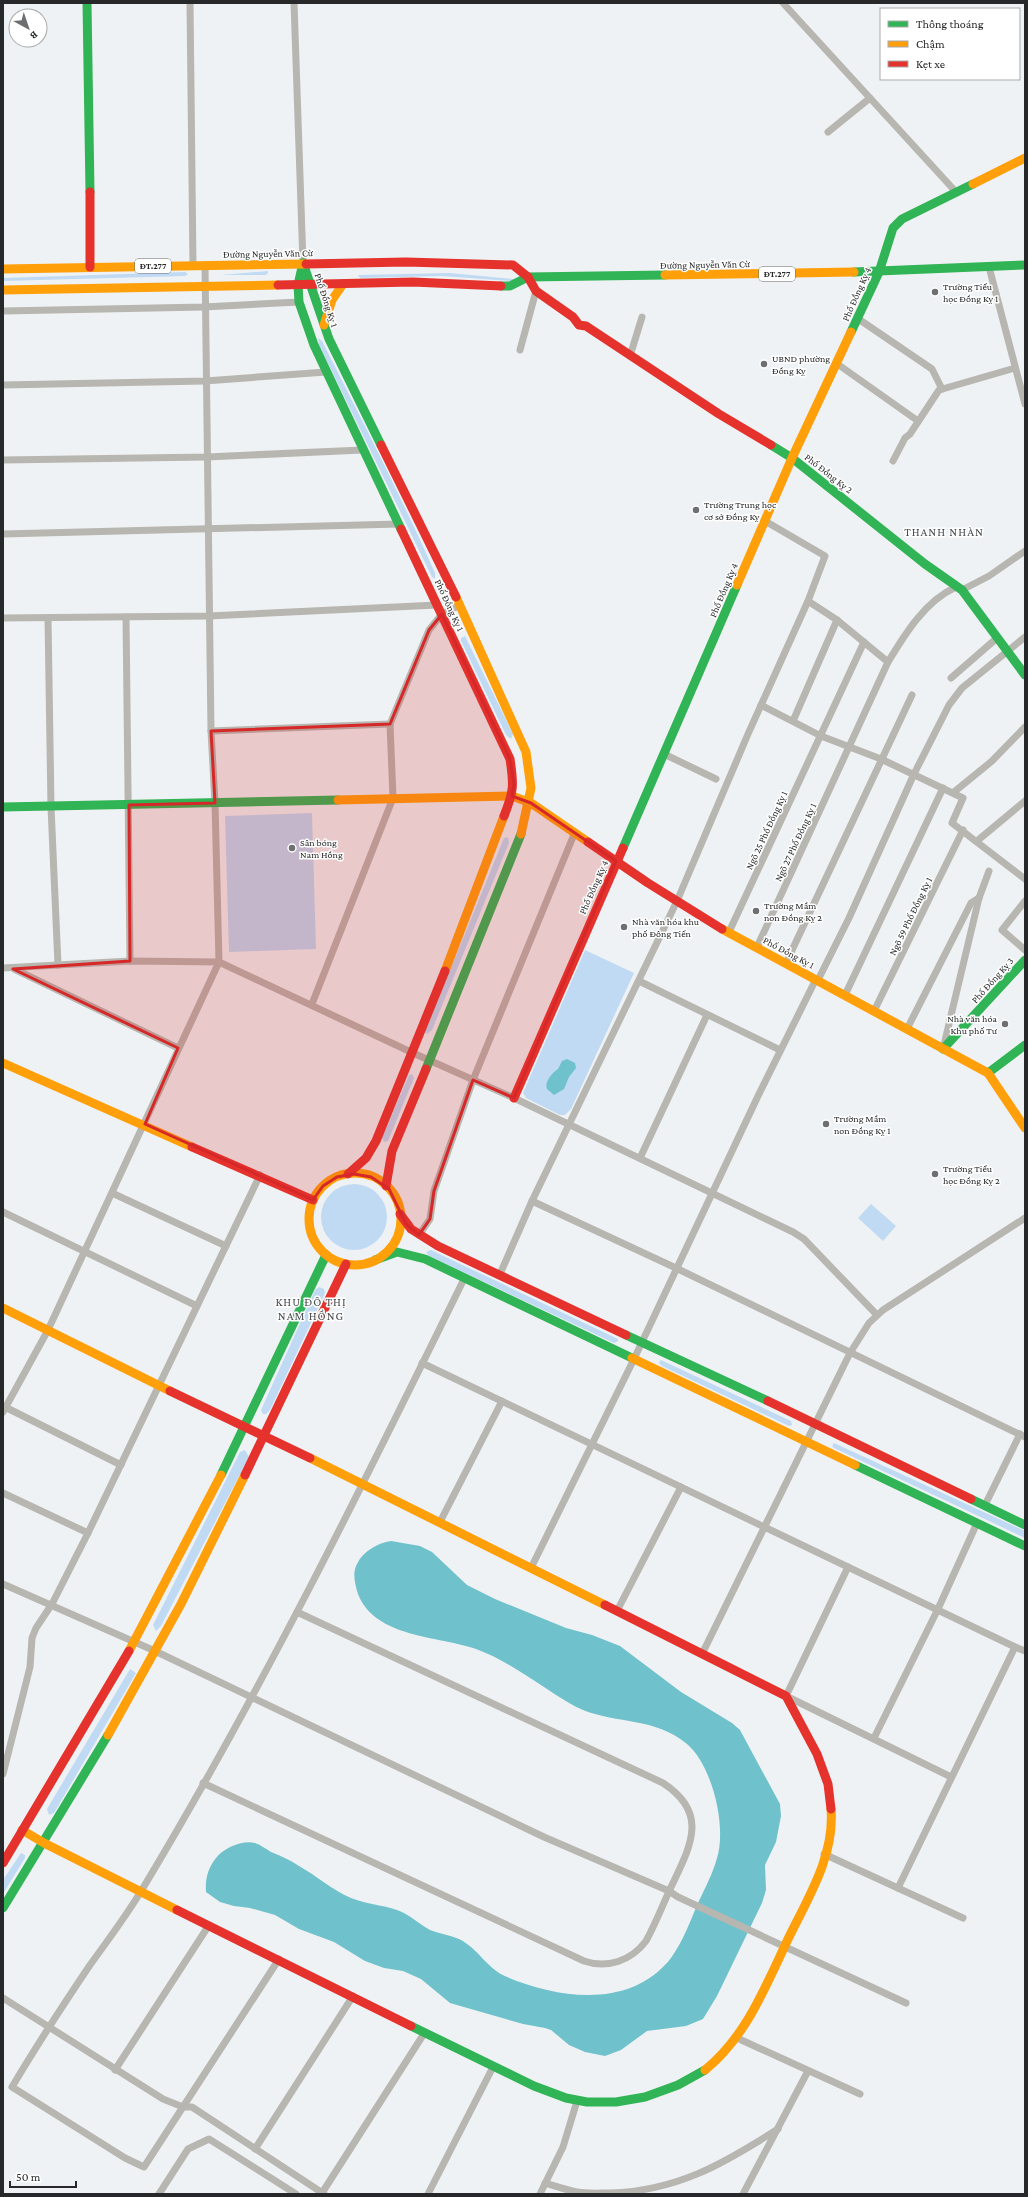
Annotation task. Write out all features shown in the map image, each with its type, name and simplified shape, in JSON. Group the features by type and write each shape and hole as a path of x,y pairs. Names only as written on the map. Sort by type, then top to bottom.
{"main road":[{"path":"87,3 90,134 90,267"},
{"name":"Phố Đồng Kỵ 4","path":"514,1098 792,458 878,272 894,228 902,219 1024,159"},
{"name":"Đường Nguyễn Văn Cừ","path":"3,269 406,262 513,265 528,277"},
{"name":"Phố Đồng Kỵ 1","path":"303,263 298,285 299,302 311,338 362,450 400,524 510,759 514,784 512,796 531,803 677,901 728,932 988,1073 1025,1128"},
{"name":"Phố Đồng Kỵ 1","path":"303,263 312,285 329,339 460,605 526,751 531,774 531,803"},
{"name":"Đường Nguyễn Văn Cừ","path":"3,290 205,285 456,283 510,286 528,277 878,272 1025,265"},
{"name":"Phố Đồng Kỵ 2","path":"528,277 536,291 573,317 581,319 586,326 719,414 792,458 959,589 1025,675"},
{"path":"324,325 332,300 343,284"},
{"path":"3,807 512,796 413,1053 376,1141 366,1158 348,1174 328,1183 313,1200 309,1216 311,1233 318,1247 326,1255 346,1264 360,1264 392,1253 403,1253 425,1259 464,1279 1025,1546"},
{"path":"386,1186 392,1151 520,838 531,803"},
{"name":"Phố Đồng Kỵ 3","path":"943,1049 1025,960"},
{"path":"988,1073 1025,1045"},
{"path":"3,1063 145,1124 313,1200"},
{"path":"348,1174 366,1175 377,1179 386,1186 396,1199 400,1214 406,1224 419,1235 438,1246 815,1423 1025,1525"},
{"path":"375,1260 387,1251 393,1243 399,1229 400,1214"},
{"path":"3,1863 135,1642 245,1428 326,1255"},
{"path":"3,1908 44,1844 155,1651 264,1437 346,1264"},
{"path":"3,1308 161,1384 245,1428 364,1483 617,1611 703,1652 786,1696 820,1756 828,1784 832,1820 824,1854 814,1883 785,1947 737,2038 714,2063 702,2073 679,2086 636,2099 598,2102 577,2100 533,2085 493,2067 279,1959 44,1844 22,1830"}],"street":[{"path":"190,3 193,265"},
{"path":"294,3 303,263"},
{"path":"783,3 956,192"},
{"path":"828,132 870,98"},
{"path":"121,1465 4,1408 48,1330 219,962 215,803 211,731 204,307 205,265"},
{"path":"989,267 1025,404"},
{"path":"520,350 536,291"},
{"path":"3,311 204,307 299,302"},
{"path":"630,356 642,317"},
{"path":"857,318 932,369 942,389"},
{"path":"836,363 918,421"},
{"path":"893,461 905,438 910,434 934,395 942,389 1015,368"},
{"path":"3,385 205,381 326,372"},
{"path":"3,460 207,457 362,450"},
{"path":"500,1274 532,1201 677,901 808,600 825,556 765,521"},
{"path":"3,534 400,524"},
{"name":"Ngõ 27 Phố Đồng Kỵ 1","path":"757,947 851,746 888,662 904,636 923,612 946,592 959,589 989,576 1025,551"},
{"path":"808,600 838,620 888,662"},
{"path":"3,618 209,616 437,605"},
{"path":"312,1004 393,798 390,724 429,630 442,614 460,605"},
{"path":"126,617 130,961"},
{"path":"48,618 51,807 58,965"},
{"path":"792,721 838,620"},
{"path":"531,1568 593,1445 780,1050 849,918 914,774 949,705 962,688 1006,650 1025,637"},
{"path":"951,678 997,638"},
{"name":"Ngõ 25 Phố Đồng Kỵ 1","path":"728,932 864,642"},
{"path":"786,963 912,695"},
{"path":"761,705 821,736 851,746 954,792 963,798 952,823 1025,879"},
{"path":"211,731 390,724"},
{"path":"954,792 992,761 1025,727"},
{"path":"664,754 716,779"},
{"path":"845,995 943,788"},
{"path":"977,841 1025,801"},
{"name":"Ngõ 59 Phố Đồng Kỵ 1","path":"874,1011 963,830"},
{"path":"419,1235 430,1219 434,1191 473,1080 575,832"},
{"path":"943,1049 979,898 989,871"},
{"path":"907,1029 971,903 979,898"},
{"path":"1025,902 1002,930 1025,950"},
{"path":"3,968 130,961 219,962 312,1004 413,1053 514,1098 569,1126 713,1193 804,1239 877,1315"},
{"path":"13,968 178,1048"},
{"path":"639,981 780,1050"},
{"path":"640,1158 707,1015"},
{"path":"3,1774 30,1667 32,1638 36,1628 52,1604 88,1533 161,1384 260,1175"},
{"path":"112,1193 226,1246"},
{"path":"532,1201 678,1268 1022,1436 985,1505"},
{"path":"3,1212 197,1306"},
{"path":"703,1652 850,1352 860,1336 877,1315 1025,1218"},
{"path":"279,1959 144,2167 125,2158 12,2087 48,2028 141,1891 203,1783 297,1612 364,1483 464,1279"},
{"path":"422,1364 1025,1651"},
{"path":"440,1522 502,1402"},
{"path":"617,1611 681,1487"},
{"path":"3,1493 88,1533"},
{"path":"874,1738 938,1609 977,1523"},
{"path":"848,1567 786,1696 951,1777"},
{"path":"3,1584 52,1604 155,1651 544,1837 669,1891 678,1897 906,2003"},
{"path":"203,1783 591,1963 606,1964 620,1961 641,1948 650,1933 690,1845 692,1833 691,1820 687,1806 671,1789 663,1783 297,1612"},
{"path":"898,1888 1015,1647"},
{"path":"800,1721 802,1711 805,1708 811,1708"},
{"path":"824,1854 963,1918"},
{"path":"115,2070 209,1925"},
{"path":"255,2149 353,1996"},
{"path":"3,1998 48,2028 163,2099 182,2107 192,2107 323,2193 425,2032"},
{"path":"737,2038 860,2094"},
{"path":"428,2194 493,2067"},
{"path":"743,2194 808,2071"},
{"path":"540,2194 563,2147 577,2100"},
{"path":"545,2183 578,2192 590,2193 629,2192 669,2185 716,2167 778,2129"},
{"path":"158,2194 188,2149 209,2140 296,2194"}],"highlighted area":[{"path":"442,614 510,759 514,784 512,796 531,803 616,861 514,1098 473,1080 434,1191 430,1219 419,1235 406,1224 389,1189 371,1177 354,1174 337,1177 323,1186 313,1200 145,1124 178,1048 13,969 130,961 129,805 215,803 211,731 390,724 429,630"}],"shaded area":[{"path":"268,271 266,275 221,275"},
{"path":"185,272 188,274 185,276 3,281 3,278"},
{"path":"450,273 514,279 511,281 442,276 360,278 358,275"},
{"path":"318,338 322,341 366,427 422,544 435,573 435,579 432,577 319,345"},
{"path":"465,636 513,734 511,739 506,735 461,641 461,638"},
{"path":"312,813 316,949 229,952 225,816"},
{"path":"508,837 509,843 432,1030 427,1034 425,1032 504,838"},
{"path":"585,950 634,973 571,1109 565,1115 560,1115 526,1098 523,1093"},
{"path":"412,1074 414,1078 388,1141 384,1142 382,1138 409,1075"},
{"path":"347,1184 361,1184 373,1189 382,1198 387,1210 385,1230 378,1241 361,1250 347,1250 335,1245 326,1236 321,1224 321,1210 326,1198 335,1189"},
{"path":"871,1204 896,1226 883,1241 858,1218"},
{"path":"431,1250 618,1339 618,1341 614,1343 429,1256 426,1252"},
{"path":"319,1287 324,1289 325,1293 270,1410 266,1414 263,1414 261,1410 315,1290"},
{"path":"661,1360 791,1421 792,1425 789,1426 662,1366 659,1363"},
{"path":"834,1443 1025,1531 1025,1538 834,1448 832,1446"},
{"path":"245,1450 249,1457 161,1626 156,1631 153,1625 240,1452"},
{"path":"130,1669 136,1673 54,1813 49,1815 47,1809"},
{"path":"21,1853 25,1855 25,1858 3,1894 3,1880"}],"water":[{"path":"567,1059 575,1063 576,1068 569,1077 564,1089 554,1095 547,1089 547,1083 551,1075 558,1069 562,1061"},
{"path":"391,1541 420,1546 432,1552 467,1585 495,1599 566,1628 592,1635 620,1646 681,1692 732,1723 740,1730 780,1804 781,1816 776,1842 765,1865 766,1890 762,1903 717,1996 703,2019 686,2026 647,2031 621,2050 605,2056 585,2052 569,2045 551,2030 523,2024 450,2003 421,1979 403,1971 384,1968 365,1961 334,1942 299,1929 275,1915 220,1902 206,1892 206,1883 209,1870 219,1854 228,1848 239,1844 250,1842 255,1843 306,1870 344,1895 398,1910 430,1930 459,1939 472,1948 494,1969 507,1977 528,1985 572,1994 594,1995 616,1992 636,1986 655,1974 671,1958 679,1945 711,1875 720,1845 720,1830 715,1797 704,1766 696,1754 687,1744 662,1729 596,1714 572,1705 527,1676 486,1653 461,1645 410,1633 393,1627 378,1619 366,1608 358,1594 354,1575 355,1567 363,1555 371,1548"}],"traffic: fast":[{"path":"87,3 90,192"},
{"path":"851,332 879,272 893,228 902,219 973,184"},
{"path":"303,263 329,339 381,445"},
{"path":"303,263 298,285 299,302 314,345 401,529"},
{"path":"854,272 1025,265"},
{"path":"501,286 510,286 528,277 665,275"},
{"path":"771,445 792,458 925,564 962,590 1025,675"},
{"path":"623,848 737,585"},
{"path":"3,807 338,800"},
{"path":"426,1069 521,834"},
{"path":"943,1049 1025,960"},
{"path":"988,1073 1025,1045"},
{"path":"375,1260 397,1252 425,1259 632,1358"},
{"path":"221,1475 326,1255"},
{"path":"626,1335 768,1401"},
{"path":"855,1465 1025,1546"},
{"path":"971,1499 1025,1525"},
{"path":"3,1908 108,1735"},
{"path":"411,2026 534,2086 566,2098 587,2102 616,2102 645,2097 678,2085 705,2070"}],"traffic: slow":[{"path":"973,184 1025,158"},
{"path":"3,269 306,264"},
{"path":"665,275 854,272"},
{"path":"324,325 332,300 343,284"},
{"path":"3,290 278,285"},
{"path":"737,585 792,458 851,332"},
{"path":"456,597 526,752 531,788 521,834"},
{"path":"338,800 512,796 531,803 588,842"},
{"path":"445,971 504,816"},
{"path":"722,929 988,1073 1025,1128"},
{"path":"3,1063 192,1147"},
{"path":"355,1173 372,1177 387,1187 397,1202 401,1219 397,1236 387,1251 372,1261 355,1265 338,1261 323,1251 313,1236 309,1219 313,1202 323,1187 338,1177 355,1173"},
{"path":"3,1308 170,1391"},
{"path":"632,1358 855,1465"},
{"path":"310,1458 605,1605"},
{"path":"129,1651 221,1475"},
{"path":"108,1735 181,1604 245,1475"},
{"path":"705,2070 733,2042 744,2026 754,2009 812,1891 819,1876 829,1843 831,1809"},
{"path":"22,1830 44,1843 177,1910"}],"traffic: jam":[{"path":"90,192 90,267"},
{"path":"306,264 406,262 513,265 528,277"},
{"path":"528,277 536,291 573,317 579,325 586,326 719,414 771,445"},
{"path":"278,285 413,282 501,286"},
{"path":"381,445 456,597"},
{"path":"401,529 510,759 512,788 510,800 504,816"},
{"path":"588,842 648,883 722,929"},
{"path":"514,1098 623,848"},
{"path":"348,1174 366,1158 376,1141 445,971"},
{"path":"386,1186 392,1151 426,1069"},
{"path":"192,1147 313,1200"},
{"path":"400,1214 411,1229 438,1246 626,1335"},
{"path":"245,1475 346,1264"},
{"path":"170,1391 310,1458"},
{"path":"768,1401 971,1499"},
{"path":"605,1605 786,1696 817,1754 828,1784 831,1809"},
{"path":"3,1863 129,1651"},
{"path":"177,1910 411,2026"}],"place":[{"name":"Trường Tiểu học Đồng Kỵ 1","path":"935,292"},
{"name":"UBND phường Đồng Kỵ","path":"764,364"},
{"name":"Trường Trung học cơ sở Đồng Kỵ","path":"696,510"},
{"name":"Sân bóng Nam Hồng","path":"292,848"},
{"name":"Trường Mầm non Đồng Kỵ 2","path":"756,911"},
{"name":"Nhà văn hóa khu phố Đông Tiến","path":"624,927"},
{"name":"Nhà văn hóa Khu phố Tư","path":"1005,1024"},
{"name":"Trường Mầm non Đồng Kỵ 1","path":"826,1124"},
{"name":"Trường Tiểu học Đồng Kỵ 2","path":"935,1174"}],"district":[{"name":"THANH NHÀN","path":"944,532"},
{"name":"KHU ĐÔ THỊ NAM HỒNG","path":"311,1309"}]}
